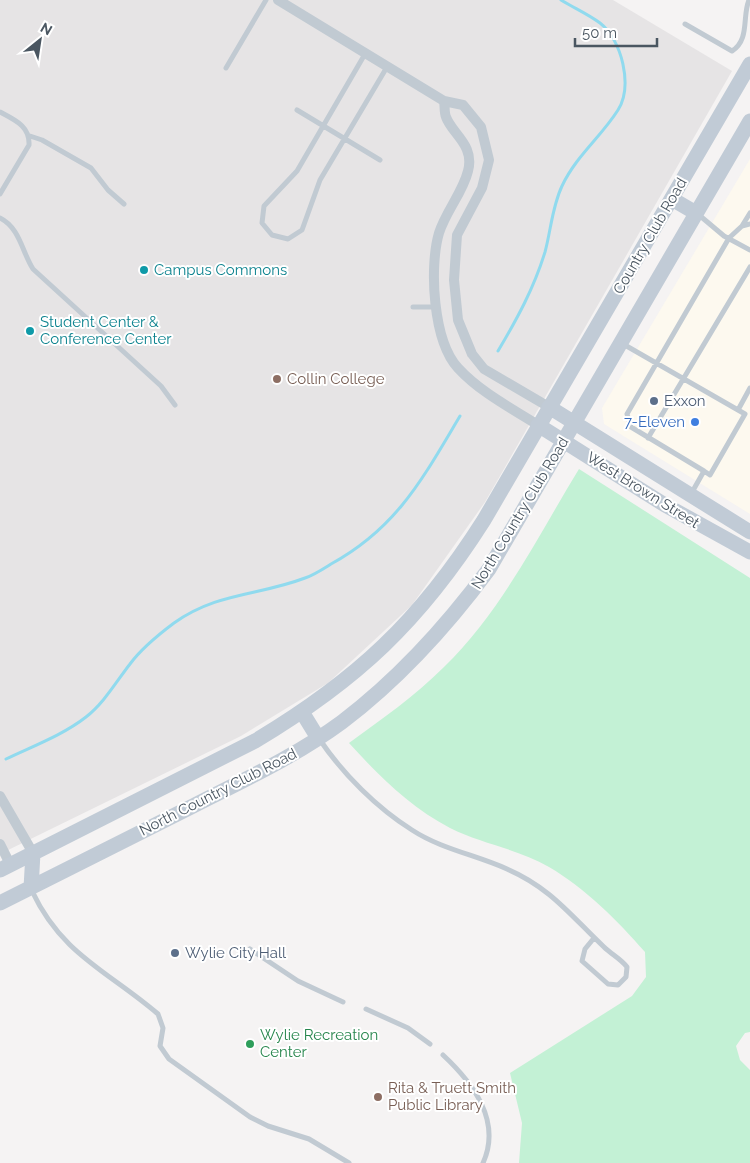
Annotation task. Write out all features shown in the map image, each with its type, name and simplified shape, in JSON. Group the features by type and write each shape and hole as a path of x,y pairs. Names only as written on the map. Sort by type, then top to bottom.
{"main road":[{"name":"Country Club Road","path":"549,407 750,64"},
{"name":"North Country Club Road","path":"0,903 255,774 318,738 390,682 451,619 489,569 750,121"},
{"path":"672,199 696,213"},
{"name":"West Brown Street","path":"549,407 750,532"},
{"name":"North Country Club Road","path":"5,867 255,741 302,712 350,677 379,652 448,575 474,536 549,407"},
{"name":"West Brown Street","path":"538,425 665,506 750,552"},
{"path":"302,712 318,738"},
{"path":"31,888 33,853"},
{"path":"5,867 31,888"}],"street":[{"path":"278,0 444,101 463,105 481,127 488,160 482,188 458,235 454,280 458,320 472,354 484,369 549,407"},
{"path":"444,101 446,117 459,134 468,151 469,170 439,233 433,279 435,307 439,325 457,367 485,392 538,425"},
{"path":"0,796 33,853"},
{"path":"0,844 5,867"}],"lane":[{"path":"226,68 266,0"},
{"path":"685,24 732,51 748,28 746,10 749,0"},
{"path":"365,54 325,126 297,171 264,206 262,223 272,236 288,239 302,230 320,180 387,67"},
{"path":"297,110 380,160"},
{"path":"0,112 24,126 30,136 29,145 0,194"},
{"path":"30,136 42,140 90,168 108,190 124,204"},
{"path":"696,213 729,238 750,250"},
{"path":"621,343 657,364 745,414 710,475 631,427 627,414 657,364 729,238 742,226 750,213"},
{"path":"0,218 8,222 16,232 25,256 33,270 161,386 175,405"},
{"path":"742,226 750,224"},
{"path":"648,438 750,266"},
{"path":"413,307 435,307"},
{"path":"738,410 750,388"},
{"path":"690,494 704,471"},
{"path":"318,738 330,756 354,781 401,823 434,842 524,877 564,906 594,938 627,967 627,974 621,984 616,986 608,984 582,961 585,949 594,938"},
{"path":"31,888 49,921 73,950 158,1014 163,1023 160,1042 165,1055 250,1117 268,1126 309,1139 349,1163"},
{"path":"250,949 298,981 343,1002"},
{"path":"366,1010 398,1023 430,1044"},
{"path":"443,1055 462,1074 484,1108 490,1136 483,1163"}],"shaded area":[{"name":"Collin College","path":"0,0 613,0 732,71 485,502 412,605 328,683 241,736 0,854"},
{"path":"750,159 750,514 604,424 602,408"}],"green space":[{"path":"579,469 750,578 750,1032 745,1033 736,1046 740,1060 750,1070 750,1163 519,1163 522,1123 510,1073 632,996 646,977 645,952 600,906 562,875 537,861 462,834 435,820 408,801 349,743 422,688 464,645 501,598 518,572"}],"waterway":[{"path":"498,351 536,278 545,252 554,210 562,186 574,165 618,110 625,89 623,64 614,40 608,31 600,23 561,0"},
{"path":"6,759 58,735 86,717 104,699 134,658 156,637 190,613 222,600 288,584 308,577 354,550 391,518 406,500 434,460 460,416"}],"place":[{"name":"Campus Commons","path":"144,270"},
{"name":"Student Center & Conference Center","path":"30,331"},
{"name":"Collin College","path":"277,379"},
{"name":"Exxon","path":"654,401"},
{"name":"7-Eleven","path":"695,422"},
{"name":"Wylie City Hall","path":"175,953"},
{"name":"Wylie Recreation Center","path":"250,1044"},
{"name":"Rita & Truett Smith Public Library","path":"378,1097"}]}
